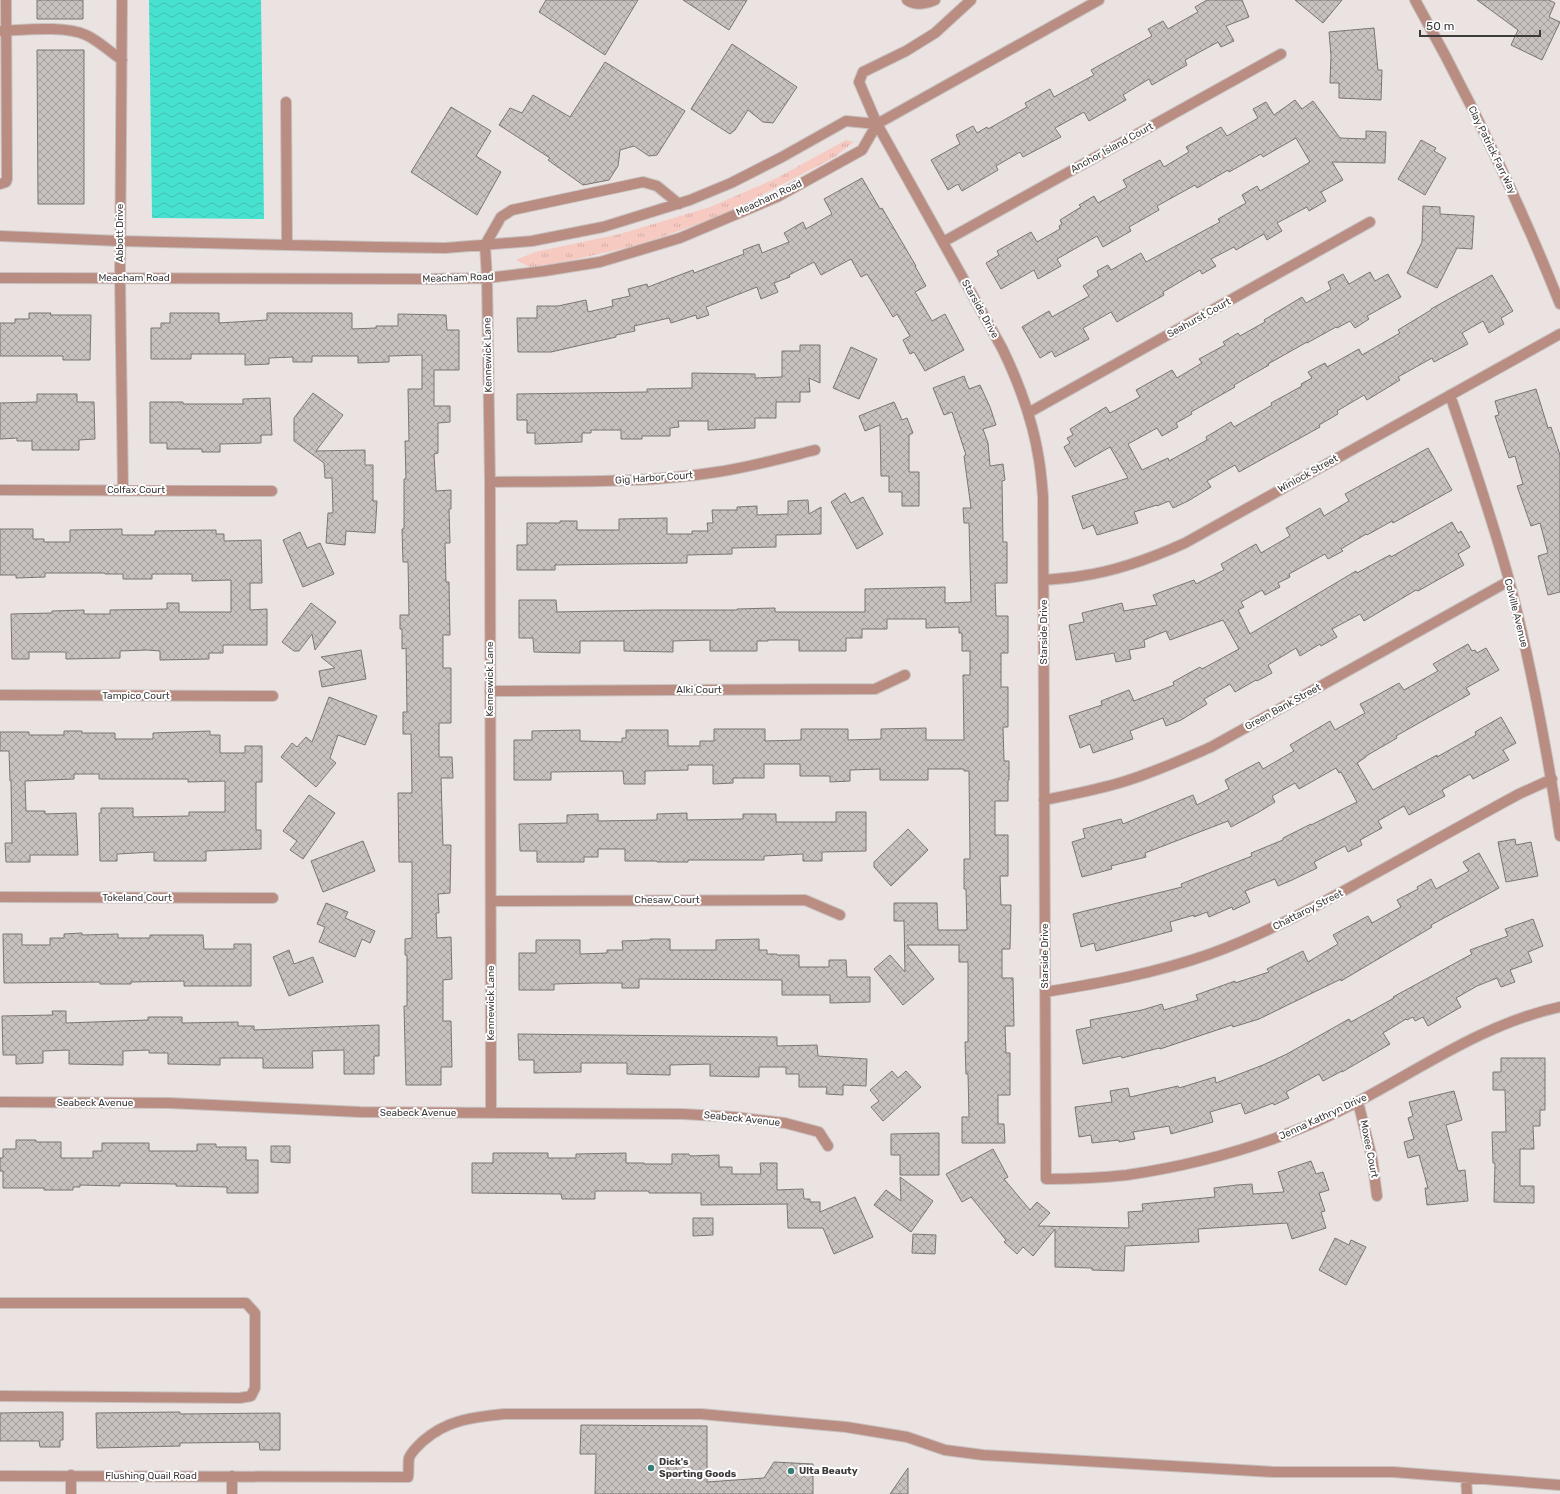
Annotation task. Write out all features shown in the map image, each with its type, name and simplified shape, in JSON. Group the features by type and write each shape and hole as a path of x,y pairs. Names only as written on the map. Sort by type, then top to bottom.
{"street":[{"path":"0,184 8,180 3,31 6,0"},
{"name":"Abbott Drive","path":"122,0 120,278 123,490"},
{"path":"907,0 911,3 928,4 935,0"},
{"name":"Starside Drive","path":"971,0 934,33 906,51 863,72 859,82 877,124 1002,348 1016,377 1028,413 1039,458 1043,496 1044,580 1046,1180"},
{"path":"0,236 287,245 445,248 532,241 603,227 679,204 737,180 846,121 877,124 1099,0"},
{"name":"Clay Patrick Farr Way","path":"1414,0 1475,112 1499,161 1560,304"},
{"path":"3,31 73,31 85,34 96,40 122,60"},
{"name":"Anchor Island Court","path":"943,242 1281,54"},
{"path":"286,102 287,245"},
{"name":"Meacham Road","path":"0,278 487,278 515,276 600,262 680,238 777,196 862,150 877,124"},
{"path":"485,245 501,217 512,210 643,182 657,186 679,204"},
{"name":"Seahurst Court","path":"1028,413 1370,222"},
{"name":"Kennewick Lane","path":"485,245 487,278 490,482 491,1113"},
{"name":"Winlock Street","path":"1044,580 1082,576 1126,566 1156,556 1185,543 1560,334"},
{"name":"Colville Avenue","path":"1450,395 1484,494 1509,581 1535,690 1552,779 1560,836"},
{"name":"Gig Harbor Court","path":"490,482 616,481 667,478 718,472 768,462 815,450"},
{"name":"Colfax Court","path":"0,490 272,491"},
{"name":"Green Bank Street","path":"1044,800 1073,795 1120,783 1166,767 1210,747 1509,581"},
{"name":"Alki Court","path":"490,691 875,689 905,676"},
{"name":"Tampico Court","path":"0,695 273,696"},
{"name":"Chattaroy Street","path":"1045,992 1109,982 1160,970 1210,954 1258,935 1306,912 1519,794 1552,779"},
{"name":"Tokeland Court","path":"0,897 273,898"},
{"name":"Chesaw Court","path":"491,901 805,900 840,915"},
{"name":"Jenna Kathryn Drive","path":"1046,1180 1126,1175 1183,1165 1271,1140 1314,1123 1358,1102 1479,1035 1508,1022 1560,1006"},
{"name":"Seabeck Avenue","path":"0,1102 169,1103 360,1112 683,1114 734,1117 785,1124 819,1132 828,1146"},
{"name":"Moxee Court","path":"1358,1102 1372,1158 1377,1196"},
{"path":"0,1303 246,1303 255,1313 255,1388 250,1396 240,1398 0,1396"},
{"name":"Flushing Quail Road","path":"0,1476 408,1477 410,1458 417,1446 433,1433 452,1423 477,1417 504,1414 701,1414 846,1427 907,1437 945,1450 983,1456 1274,1472 1393,1472 1466,1478"},
{"path":"71,1494 72,1476"},
{"path":"232,1476 232,1494"},
{"path":"1467,1494 1466,1478 1560,1485"}],"green space":[{"path":"846,140 854,142 833,158 723,215 639,245 558,263 529,267 516,260 535,252 620,234 710,207 777,178"}],"water":[{"path":"149,0 261,0 264,219 152,218"}],"building":[{"path":"37,0 83,0 83,19 37,19"},
{"path":"546,0 638,0 605,55 539,12"},
{"path":"683,0 747,0 729,30"},
{"path":"1207,0 1242,0 1249,17 1226,26 1234,41 1221,47 1218,42 1185,60 1187,65 1152,85 1149,79 1123,95 1126,100 1089,121 1084,112 1055,128 1061,137 1023,157 1020,152 996,166 998,170 962,191 958,184 948,190 931,160 960,144 956,135 973,126 977,133 987,127 988,129 1027,107 1025,103 1050,89 1054,97 1094,75 1091,70 1152,36 1148,29 1163,21 1168,29 1198,12 1195,7"},
{"path":"1295,0 1342,0 1323,23"},
{"path":"1477,0 1549,0 1555,3 1549,17 1560,22 1542,60 1511,45 1518,30"},
{"path":"1374,28 1378,70 1382,70 1381,100 1339,98 1339,83 1330,83 1331,56 1329,32"},
{"path":"732,44 797,87 773,123 763,122 748,110 735,130 730,134 691,109"},
{"path":"37,50 84,50 84,204 38,204"},
{"path":"605,62 685,111 657,155 649,156 634,146 620,150 618,166 609,180 583,185 548,160 550,158 499,125 510,108 522,113 533,95 570,117"},
{"path":"1295,100 1302,109 1313,101 1340,138 1366,139 1366,131 1386,132 1385,163 1332,162 1343,180 1321,192 1326,201 1309,211 1307,207 1277,223 1282,231 1267,240 1264,234 1236,250 1234,247 1211,259 1216,266 1202,274 1200,270 1163,292 1164,295 1117,322 1111,312 1083,328 1089,339 1055,357 1052,351 1040,358 1022,327 1049,311 1052,317 1089,296 1083,286 1099,276 1097,271 1108,265 1111,270 1141,253 1146,262 1220,222 1218,219 1246,203 1242,195 1257,186 1260,191 1310,162 1296,138 1263,157 1261,154 1229,172 1228,170 1197,188 1195,185 1157,206 1159,210 1129,227 1131,231 1103,247 1097,236 1057,259 1061,266 1038,279 1034,270 1001,289 986,263 999,255 997,251 1031,232 1037,242 1060,229 1059,226 1062,224 1060,220 1081,207 1079,205 1094,196 1098,203 1127,187 1123,180 1160,160 1164,167 1189,152 1186,147 1221,127 1227,136 1258,118 1253,109 1266,102 1274,115"},
{"path":"451,107 491,131 476,156 501,172 477,215 411,172"},
{"path":"1421,140 1436,148 1434,151 1446,158 1425,195 1398,179"},
{"path":"862,178 880,209 882,208 926,286 915,292 932,321 945,314 964,350 925,371 914,352 910,354 903,340 910,336 897,314 893,317 867,274 861,277 851,259 821,275 814,262 789,275 790,277 774,283 778,292 761,299 757,287 706,307 709,315 697,319 696,315 671,323 669,318 634,326 635,331 616,335 616,337 551,352 518,352 517,318 537,318 537,306 558,306 586,300 588,312 613,306 612,300 630,296 628,289 647,284 648,287 693,270 694,273 744,254 743,250 759,244 762,253 789,242 784,233 803,222 806,229 832,214 824,199"},
{"path":"1423,206 1440,207 1440,214 1474,216 1472,249 1457,248 1437,288 1407,273 1422,242"},
{"path":"1370,272 1375,281 1388,274 1401,297 1367,316 1369,319 1355,328 1350,321 1307,342 1268,364 1269,365 1234,385 1235,387 1191,412 1192,414 1176,423 1178,427 1162,436 1157,428 1128,444 1142,470 1168,458 1169,461 1207,440 1206,437 1231,422 1234,427 1272,405 1271,403 1302,386 1301,384 1312,378 1308,372 1325,363 1327,367 1359,349 1362,355 1400,333 1398,330 1431,309 1492,275 1513,311 1501,318 1504,324 1489,333 1483,321 1462,333 1468,344 1434,362 1432,358 1398,377 1400,380 1367,400 1364,395 1337,411 1338,414 1319,425 1320,427 1239,472 1235,465 1207,481 1211,487 1188,501 1173,508 1169,501 1134,512 1138,523 1097,535 1093,525 1083,529 1072,496 1128,478 1110,447 1075,467 1064,447 1070,443 1067,438 1073,435 1070,429 1106,407 1110,413 1140,397 1136,390 1172,370 1177,378 1202,363 1199,359 1225,345 1223,342 1238,333 1240,336 1265,322 1264,320 1302,297 1306,303 1331,289 1328,282 1343,274 1349,284"},
{"path":"29,313 51,313 50,315 91,315 90,360 63,360 63,356 0,356 0,323 15,323 15,319 29,319"},
{"path":"170,313 219,313 219,323 267,320 267,313 352,313 352,329 376,328 376,326 398,326 398,314 446,315 447,330 459,330 459,370 434,370 434,406 450,406 450,422 438,423 438,453 434,454 436,491 451,490 451,509 449,509 450,543 445,543 446,582 449,582 450,635 443,635 443,668 451,668 451,723 439,723 439,757 452,757 453,778 441,778 443,845 451,845 450,893 438,894 439,913 436,913 437,938 451,937 452,979 443,980 443,1021 451,1021 452,1067 441,1067 441,1085 406,1085 404,1006 407,1006 407,955 405,955 405,939 412,938 412,862 399,862 398,793 412,793 411,734 403,734 403,712 407,712 406,648 402,649 402,629 400,629 400,615 409,615 408,562 403,562 402,529 404,529 404,479 406,479 405,441 409,441 408,389 422,389 422,355 389,356 389,362 358,363 358,356 312,356 312,362 293,362 293,357 269,358 269,364 245,365 245,354 191,354 191,359 151,359 151,328 161,328 161,323 170,323"},
{"path":"800,345 820,345 820,383 809,378 810,392 800,392 800,402 776,402 776,418 755,418 755,428 708,430 708,421 678,421 679,427 670,428 670,436 642,436 642,439 621,439 621,430 591,430 591,433 582,433 582,442 535,444 535,433 527,433 527,420 517,420 517,394 647,392 647,389 692,388 692,373 755,374 755,378 782,377 782,351 800,351"},
{"path":"851,347 877,359 859,399 833,388"},
{"path":"964,376 969,389 980,385 990,407 996,425 983,429 988,443 990,466 1003,464 1005,480 1002,481 1003,542 1007,542 1007,583 995,583 996,616 1008,616 1008,653 1001,653 1001,687 1008,687 1008,727 1003,727 1004,761 1009,761 1009,780 1008,801 995,801 995,835 1008,835 1008,876 1000,876 1001,905 1011,905 1010,949 1002,949 1002,978 1013,978 1014,1026 1005,1026 1006,1053 1010,1053 1010,1095 998,1095 998,1124 1004,1124 1005,1143 962,1143 962,1117 969,1117 968,1074 966,1074 965,1042 968,1042 968,962 959,962 959,945 907,945 934,979 903,1005 874,969 890,955 905,972 904,921 894,921 894,903 937,903 938,930 967,930 966,889 964,889 964,859 970,859 969,771 964,771 964,769 928,769 928,780 880,780 880,769 850,770 850,781 830,782 830,776 800,776 800,764 764,764 764,778 733,778 733,783 713,784 713,765 688,765 688,770 645,771 645,784 624,784 623,771 551,772 551,780 514,780 514,740 532,740 532,731 580,730 580,741 622,742 622,738 626,738 626,730 668,730 668,746 700,746 700,741 714,741 714,729 765,729 765,741 801,740 801,729 848,729 848,740 881,739 881,729 926,728 926,740 964,740 963,675 970,675 970,651 962,651 962,633 959,633 959,627 926,628 926,619 887,619 887,629 862,629 862,638 846,638 846,651 799,651 799,640 768,640 757,641 757,651 710,651 710,640 673,641 673,652 624,651 624,641 580,641 580,653 534,652 533,638 519,638 519,600 556,600 557,612 737,610 775,608 775,612 865,612 865,589 945,587 945,603 971,602 969,523 964,523 963,508 971,508 964,456 966,455 952,412 944,415 933,388"},
{"path":"1536,389 1548,428 1551,427 1560,455 1560,592 1548,595 1538,556 1548,553 1540,523 1531,526 1517,486 1523,484 1515,456 1509,458 1495,416 1499,415 1495,401"},
{"path":"313,393 343,415 316,451 365,450 365,465 373,465 373,501 377,501 375,533 346,531 345,545 326,543 328,513 333,513 332,478 325,478 324,463 294,441 294,418"},
{"path":"37,394 77,394 77,402 94,402 95,439 79,440 79,450 32,450 32,441 17,441 17,438 0,439 0,403 37,402"},
{"path":"270,398 272,435 261,435 261,443 220,444 220,452 202,452 202,449 167,449 167,443 150,443 150,402 183,402 183,404 243,404 243,399"},
{"path":"894,402 902,420 907,418 913,433 909,435 909,472 919,472 919,506 902,506 902,492 889,492 889,476 881,476 880,425 865,431 859,416"},
{"path":"1428,448 1452,490 1393,523 1392,521 1367,535 1366,534 1341,549 1343,551 1328,559 1325,554 1289,574 1290,577 1278,583 1280,587 1265,595 1262,590 1241,602 1244,607 1238,610 1250,634 1356,571 1357,573 1390,555 1391,557 1452,522 1458,533 1461,531 1470,547 1458,554 1464,565 1418,591 1416,590 1364,621 1360,614 1332,629 1337,637 1321,646 1320,644 1300,656 1296,648 1268,665 1272,673 1257,681 1256,680 1235,692 1230,684 1204,699 1207,704 1181,720 1166,726 1163,718 1130,731 1133,739 1093,753 1090,744 1080,748 1069,716 1102,705 1101,701 1129,690 1134,701 1174,685 1173,682 1200,667 1202,669 1239,649 1223,620 1170,640 1166,631 1144,640 1145,647 1129,650 1131,659 1116,662 1114,653 1076,660 1069,625 1084,622 1082,613 1122,603 1124,611 1157,605 1153,595 1194,580 1196,584 1224,570 1221,564 1256,544 1261,553 1290,536 1286,528 1320,508 1324,516 1349,501 1345,494"},
{"path":"845,493 851,503 863,497 883,534 857,549 831,502"},
{"path":"808,500 809,514 821,507 821,534 776,535 776,547 732,548 732,554 687,555 687,563 555,565 555,570 517,570 517,545 527,545 527,523 560,523 560,521 577,521 577,530 619,530 619,519 667,518 667,534 692,534 692,531 708,531 707,523 713,523 712,510 737,510 737,507 757,506 757,515 788,514 788,501"},
{"path":"0,529 33,529 33,539 44,539 44,542 70,542 70,530 122,529 122,535 155,535 155,531 216,530 216,534 224,534 224,541 261,540 262,583 250,583 250,610 267,609 267,645 223,645 223,653 209,653 209,659 160,660 160,651 147,650 120,651 120,658 66,659 66,652 29,652 29,659 12,659 11,614 52,613 52,611 84,610 84,614 110,614 110,610 167,609 167,603 179,603 179,612 231,612 231,580 192,581 192,574 152,574 152,579 123,579 123,574 105,573 45,573 45,577 16,578 16,575 0,575"},
{"path":"300,532 307,548 320,543 334,574 303,587 283,540"},
{"path":"311,603 336,622 315,650 312,634 299,651 294,651 282,642"},
{"path":"1468,644 1472,651 1475,650 1477,653 1486,648 1499,670 1466,688 1470,694 1396,736 1397,738 1357,763 1373,790 1476,735 1475,732 1501,717 1516,743 1503,750 1509,760 1473,779 1470,774 1442,790 1445,796 1409,815 1404,806 1378,821 1382,828 1360,840 1362,845 1348,852 1345,846 1314,862 1317,868 1278,886 1275,879 1245,891 1250,902 1233,910 1232,907 1209,917 1207,912 1194,917 1194,915 1170,922 1172,931 1096,951 1094,943 1081,947 1073,914 1182,887 1181,884 1252,856 1251,853 1283,840 1283,838 1357,802 1341,772 1339,773 1336,768 1299,789 1295,783 1272,796 1275,802 1231,827 1228,821 1145,853 1146,857 1111,866 1112,869 1082,877 1072,842 1085,838 1083,829 1121,819 1123,824 1193,795 1197,805 1229,789 1225,780 1259,762 1263,769 1294,751 1290,745 1330,721 1335,730 1365,713 1360,704 1399,683 1404,690 1438,671 1433,664"},
{"path":"361,650 366,679 322,687 319,671 335,668 321,657"},
{"path":"329,697 377,716 365,745 338,735 330,758 336,763 316,787 281,757 292,743 297,747 306,737 312,742"},
{"path":"64,731 82,731 82,733 115,733 115,739 153,739 153,733 210,731 210,735 220,735 220,753 245,753 245,746 262,746 262,782 256,782 256,830 261,830 261,849 206,851 206,861 154,861 154,852 117,854 117,861 100,861 99,813 101,813 101,808 133,808 133,817 189,816 189,812 225,812 225,781 188,782 188,779 99,779 99,774 74,774 74,779 25,781 26,811 45,811 45,814 76,813 78,855 30,855 30,862 6,862 5,843 12,843 11,781 9,751 0,751 0,732 29,732 29,735 64,735"},
{"path":"309,795 335,813 303,859 290,850 297,841 283,831"},
{"path":"836,812 866,812 866,851 822,852 822,861 803,861 803,854 764,856 764,860 688,860 688,862 657,862 625,861 625,849 598,849 598,857 584,857 584,862 537,862 537,851 520,851 519,824 567,823 567,815 598,814 598,821 657,820 657,814 687,813 687,820 743,819 743,814 776,814 776,822 836,822"},
{"path":"908,829 928,850 891,886 874,867 874,862"},
{"path":"1515,839 1516,845 1531,842 1538,876 1506,882 1498,842"},
{"path":"363,841 375,871 323,892 311,861"},
{"path":"1479,853 1499,888 1431,925 1432,927 1341,981 1341,979 1259,1019 1233,1027 1232,1025 1160,1049 1159,1048 1122,1058 1121,1056 1083,1064 1076,1030 1091,1027 1090,1020 1142,1010 1162,1004 1164,1010 1198,1000 1196,995 1235,981 1235,983 1269,972 1267,969 1303,951 1308,962 1338,944 1333,935 1368,916 1372,923 1401,907 1397,900 1418,889 1417,887 1431,879 1436,889 1469,871 1463,862"},
{"path":"326,903 348,912 345,918 375,931 370,943 362,939 355,957 319,942 325,927 317,924"},
{"path":"1533,919 1543,946 1528,952 1532,962 1510,970 1515,982 1501,987 1497,978 1477,986 1456,998 1461,1007 1428,1026 1423,1017 1415,1021 1413,1017 1407,1020 1406,1019 1383,1033 1390,1044 1342,1072 1323,1081 1319,1074 1286,1092 1289,1098 1274,1105 1273,1103 1245,1114 1241,1103 1210,1112 1213,1122 1171,1134 1169,1126 1133,1132 1135,1139 1119,1142 1119,1140 1092,1143 1091,1135 1079,1137 1075,1107 1112,1102 1110,1091 1128,1088 1130,1097 1178,1086 1179,1088 1215,1077 1216,1083 1263,1065 1287,1054 1349,1019 1351,1022 1394,998 1393,997 1472,954 1470,950 1508,936 1505,929"},
{"path":"82,933 82,935 118,934 118,938 150,938 150,935 203,935 204,949 234,949 234,944 251,944 251,986 184,986 184,981 131,982 131,984 100,984 100,982 4,983 3,934 22,934 22,945 50,945 50,938 64,938 64,934"},
{"path":"670,939 670,950 716,950 716,940 759,939 759,950 767,950 767,954 799,955 799,967 829,967 829,960 846,960 847,977 870,977 870,1002 830,1003 830,995 782,995 782,980 639,979 639,988 622,988 622,983 594,983 554,984 554,990 519,990 519,953 536,953 536,940 580,940 580,954 607,953 607,950 623,950 622,941"},
{"path":"289,950 294,964 313,957 323,982 289,996 273,957"},
{"path":"52,1011 66,1011 66,1023 148,1020 148,1017 182,1017 182,1023 238,1022 238,1026 254,1026 254,1030 379,1025 379,1056 374,1056 374,1074 344,1074 344,1050 312,1051 313,1068 263,1068 263,1058 220,1058 220,1065 168,1064 168,1053 149,1053 149,1050 123,1051 123,1065 69,1064 69,1050 43,1051 43,1063 16,1064 16,1055 3,1055 2,1016 53,1015"},
{"path":"518,1034 777,1037 777,1046 817,1045 818,1056 867,1059 866,1086 843,1085 843,1095 826,1094 827,1087 799,1087 799,1074 786,1074 786,1067 759,1067 759,1077 710,1076 710,1064 670,1065 670,1075 627,1074 627,1063 581,1063 581,1072 534,1073 534,1060 519,1060"},
{"path":"1501,1058 1545,1058 1545,1110 1540,1110 1540,1126 1533,1126 1534,1149 1520,1149 1520,1186 1534,1186 1534,1203 1494,1202 1495,1163 1493,1163 1492,1132 1506,1132 1505,1090 1493,1090 1493,1072 1501,1072"},
{"path":"892,1071 898,1078 906,1071 921,1087 883,1121 871,1107 879,1101 870,1090"},
{"path":"1454,1091 1462,1120 1446,1125 1458,1171 1465,1170 1468,1201 1427,1205 1425,1188 1428,1188 1419,1155 1408,1158 1404,1142 1414,1139 1408,1118 1413,1116 1409,1102"},
{"path":"939,1133 939,1175 900,1175 900,1155 891,1155 891,1134"},
{"path":"16,1140 61,1142 61,1158 93,1158 93,1151 102,1151 102,1143 149,1143 149,1151 197,1151 197,1144 216,1144 216,1147 246,1147 246,1160 258,1160 258,1193 227,1193 227,1187 176,1186 176,1184 120,1183 120,1186 80,1185 80,1187 73,1187 73,1190 3,1188 3,1171 0,1171 0,1158 3,1158 3,1149 16,1149"},
{"path":"271,1146 290,1146 290,1163 271,1162"},
{"path":"993,1149 1008,1177 1004,1179 1030,1210 1037,1202 1050,1213 1038,1226 1129,1228 1128,1212 1143,1211 1142,1204 1215,1197 1214,1188 1237,1185 1252,1184 1253,1194 1284,1192 1278,1172 1311,1161 1316,1174 1323,1172 1329,1190 1319,1193 1325,1211 1321,1212 1326,1228 1292,1239 1287,1223 1198,1229 1199,1242 1125,1246 1124,1271 1055,1267 1055,1229 1033,1256 1023,1247 1017,1254 1004,1242 1006,1240 971,1197 962,1202 946,1174"},
{"path":"493,1153 548,1153 548,1158 576,1158 576,1154 626,1153 626,1163 645,1164 672,1164 672,1154 689,1154 690,1156 719,1155 719,1167 732,1167 732,1174 761,1174 760,1163 777,1163 777,1190 803,1189 804,1199 810,1199 810,1202 820,1202 820,1212 855,1197 873,1237 834,1254 823,1228 788,1228 787,1204 701,1205 701,1193 595,1191 595,1199 562,1199 561,1194 472,1193 472,1163 493,1163"},
{"path":"900,1177 933,1201 911,1232 874,1205 886,1190 901,1201"},
{"path":"693,1218 713,1218 713,1235 693,1236"},
{"path":"913,1234 936,1235 935,1254 912,1253"},
{"path":"1335,1238 1349,1245 1351,1240 1366,1247 1346,1285 1319,1270"},
{"path":"63,1412 63,1440 60,1440 60,1447 40,1447 39,1441 0,1441 0,1413"},
{"path":"180,1412 180,1414 280,1413 280,1450 260,1450 259,1442 180,1443 180,1446 97,1448 96,1413"},
{"name":"Dick's Sporting Goods","path":"581,1425 707,1426 707,1482 764,1478 774,1462 813,1464 813,1494 595,1494 596,1454 580,1454"},
{"path":"908,1468 908,1494 890,1494"}],"place":[{"name":"Dick's Sporting Goods","path":"651,1468"},
{"name":"Ulta Beauty","path":"791,1471"}]}
